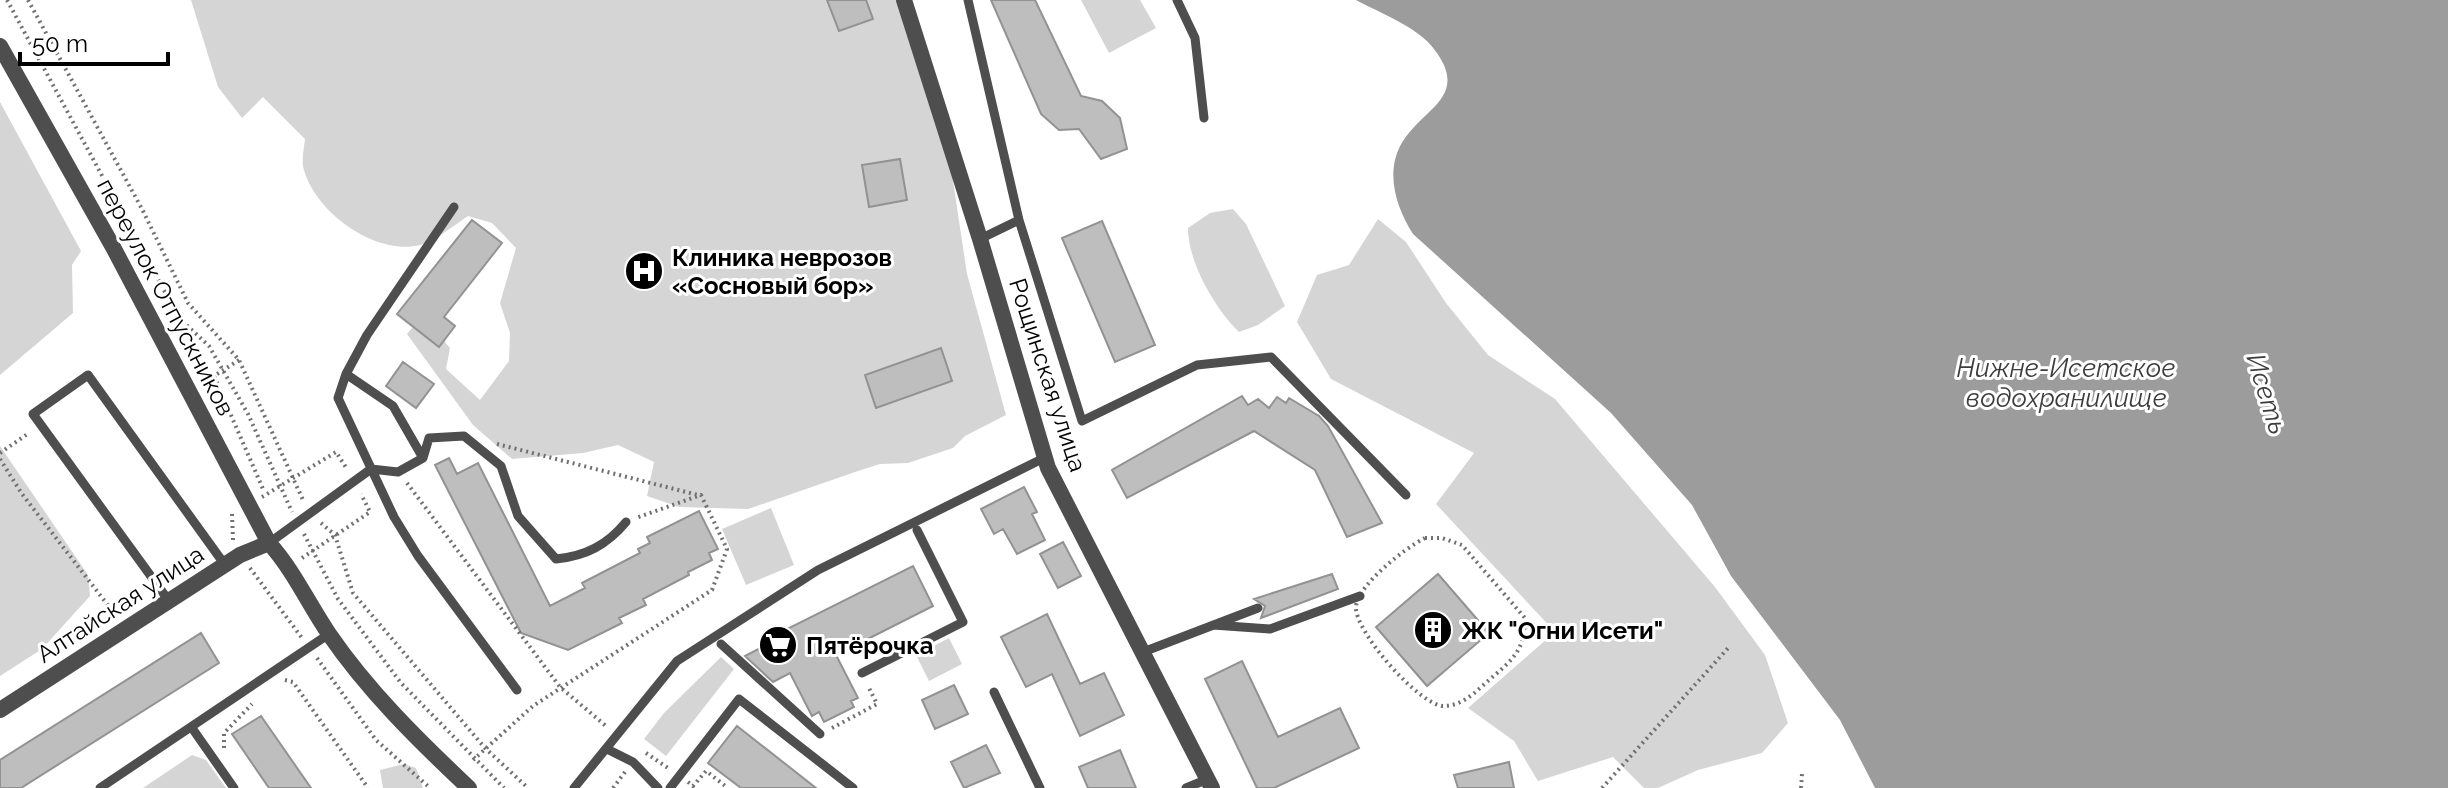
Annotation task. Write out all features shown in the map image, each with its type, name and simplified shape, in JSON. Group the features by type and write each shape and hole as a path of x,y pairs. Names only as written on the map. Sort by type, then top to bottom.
{"street":[{"name":"Рощинская улица","path":"904,0 980,239 1044,458 1210,783"},
{"name":"переулок Отпускников","path":"0,46 258,500 269,543 292,568"},
{"name":"Алтайская улица","path":"0,710 225,565 269,543"},
{"path":"292,568 329,634 399,719 469,788"}],"lane":[{"path":"968,0 1019,220 1082,421 1197,365 1271,357 1406,495"},
{"path":"1177,0 1195,38 1204,118"},
{"path":"454,207 367,335 346,374 338,398 371,469 418,556 517,690"},
{"path":"980,239 1019,220"},
{"path":"346,374 393,406 423,458"},
{"path":"169,601 33,414 88,375 225,565"},
{"path":"269,543 371,469 398,472 423,458 429,438 464,436 501,466 518,516 556,559 579,556 610,541 626,522"},
{"path":"574,788 609,750 677,661 689,652 818,570 1044,458"},
{"path":"862,673 963,622 917,530"},
{"path":"1213,625 1270,629 1360,596"},
{"path":"1143,652 1258,608"},
{"path":"100,788 329,634"},
{"path":"721,644 820,734"},
{"path":"994,692 1040,788"},
{"path":"670,788 739,699 853,788"},
{"path":"192,728 234,788"},
{"path":"609,750 633,762 658,788"},
{"path":"1186,788 1210,783"}],"path":[{"path":"7,0 179,318 209,346 248,414 278,486 347,611 401,683 473,760 504,788"},
{"path":"28,0 142,209 188,303 239,360 309,512 335,535 353,593 485,748 528,788"},
{"path":"239,360 214,376 258,500"},
{"path":"41,424 0,456 22,494 126,628"},
{"path":"494,443 701,495"},
{"path":"233,516 336,452 370,512 314,548 292,568"},
{"path":"398,472 560,687 619,736"},
{"path":"626,522 701,495"},
{"path":"473,760 560,687 712,590 727,549 701,495"},
{"path":"1425,538 1442,538 1462,545 1525,618 1525,640 1515,658 1462,703 1433,705 1420,698 1364,632 1356,615 1360,596 1370,581 1414,544 1425,538"},
{"path":"1602,788 1729,647"},
{"path":"820,734 877,704 862,673"},
{"path":"278,677 293,682 368,788"},
{"path":"223,772 224,733 256,700"},
{"path":"1801,788 1802,774"}],"shaded area":[{"name":"Клиника неврозов «Сосновый бор»","path":"191,0 899,0 947,141 967,274 1006,415 965,436 953,448 908,463 880,464 748,509 679,507 647,496 654,462 618,445 583,453 512,459 473,425 407,334 417,322 436,331 450,348 446,369 480,400 509,361 510,333 500,303 516,248 492,223 468,216 426,243 403,247 367,237 334,216 311,186 303,167 305,139 263,97 242,118 218,87"},
{"path":"1081,0 1140,0 1156,28 1109,53"},
{"path":"0,102 81,251 72,265 73,313 0,375"},
{"path":"1233,209 1246,224 1285,306 1258,325 1239,332 1204,284 1189,241 1188,228 1210,213"},
{"path":"1378,219 1406,242 1446,303 1488,355 1555,399 1715,587 1765,655 1788,723 1762,753 1698,770 1658,788 1644,788 1613,757 1538,781 1514,741 1468,708 1555,632 1436,504 1474,453 1331,379 1297,322 1317,275 1349,265"},
{"path":"0,446 88,575 90,596 42,649 0,676"},
{"path":"771,508 794,565 746,585 722,529"},
{"path":"949,638 962,664 929,681 916,655"},
{"path":"721,657 734,669 666,756 644,739 664,713"},
{"path":"192,755 206,760 226,788 143,788"},
{"path":"404,764 416,768 423,788 383,788 380,770"}],"water":[{"name":"Нижне-Исетское водохранилище","path":"1356,0 2448,0 2448,788 1875,788 1840,720 1731,576 1692,505 1611,413 1413,234 1397,201 1394,164 1403,141 1446,90 1444,65 1427,41 1409,27"}],"building":[{"path":"827,0 866,0 873,19 839,31"},
{"path":"991,0 1035,0 1081,96 1102,101 1120,118 1127,149 1101,159 1079,129 1059,130 1041,114"},
{"path":"900,159 907,200 869,207 862,165"},
{"path":"472,220 502,243 444,317 455,326 439,347 397,314"},
{"path":"1102,221 1155,345 1115,362 1062,238"},
{"path":"941,348 952,381 876,408 865,375"},
{"path":"403,362 434,384 416,408 386,386"},
{"path":"1242,396 1248,405 1258,399 1269,408 1277,397 1286,403 1289,398 1319,416 1328,426 1382,523 1347,537 1315,470 1254,431 1127,498 1112,470"},
{"path":"449,458 457,474 478,463 550,606 585,588 582,583 640,553 638,549 650,543 647,537 699,511 718,549 709,553 712,560 643,599 646,605 619,618 622,623 568,650 521,633 435,465"},
{"path":"1024,487 1037,512 1032,514 1045,540 1017,554 1003,529 994,534 981,509"},
{"path":"1063,542 1081,576 1058,588 1040,554"},
{"path":"913,566 933,606 836,655 858,698 851,701 854,707 824,722 819,712 812,716 790,673 773,682 745,656 768,644 765,640"},
{"path":"1332,574 1338,589 1261,618 1265,606 1254,599"},
{"name":"ЖК \"Огни Исети\"","path":"1438,574 1489,633 1427,686 1376,627"},
{"path":"1047,614 1080,684 1104,673 1124,715 1080,736 1052,674 1026,687 1001,637"},
{"path":"201,633 219,663 21,788 0,788 0,760"},
{"path":"1242,661 1278,737 1340,708 1359,748 1274,788 1257,788 1205,679"},
{"path":"954,685 968,714 935,729 922,700"},
{"path":"261,716 311,788 269,788 232,734"},
{"path":"737,726 816,788 741,788 708,763"},
{"path":"986,745 1000,773 964,788 951,762"},
{"path":"1120,750 1136,788 1088,788 1079,767"},
{"path":"1509,762 1514,788 1458,788 1454,775"}],"place":[{"name":"Клиника неврозов «Сосновый бор»","path":"644,271"},
{"name":"ЖК \"Огни Исети\"","path":"1433,630"},
{"name":"Пятёрочка","path":"778,645"}],"water label":[{"name":"Исеть","path":"2267,394"}]}
